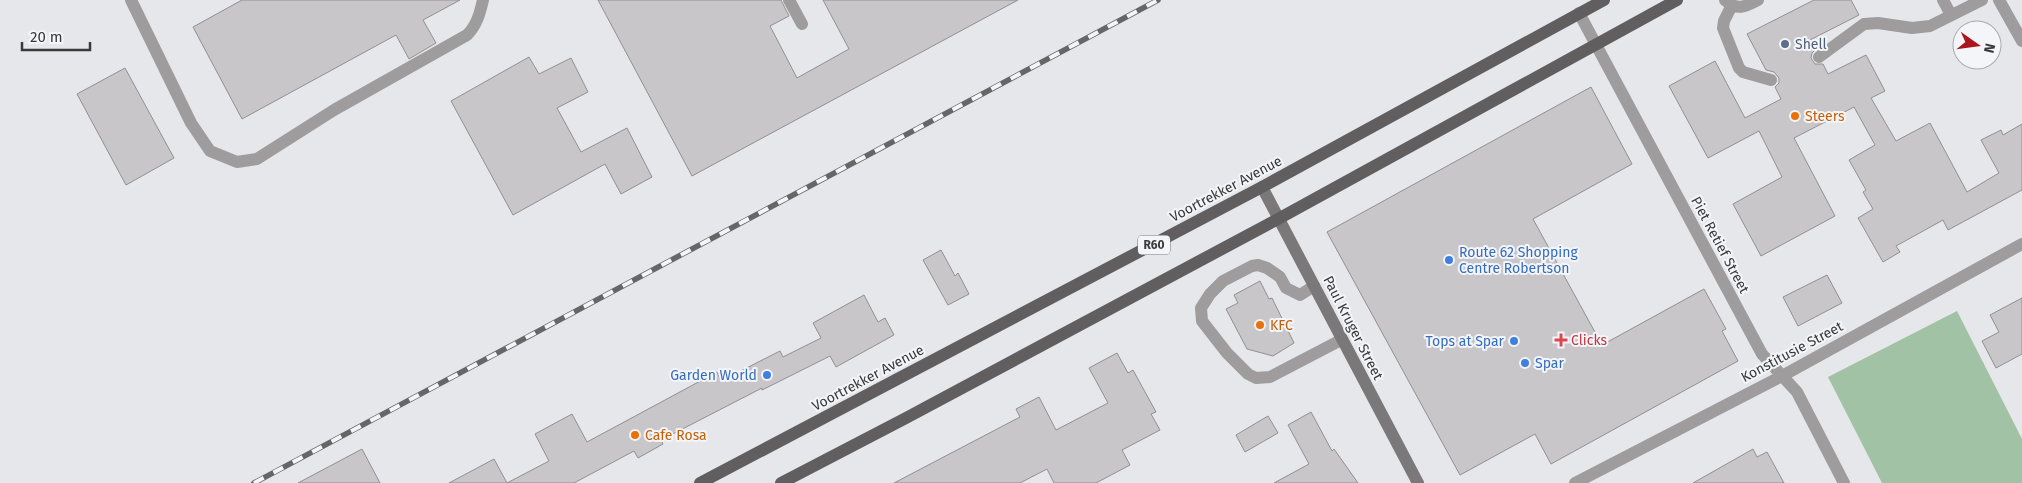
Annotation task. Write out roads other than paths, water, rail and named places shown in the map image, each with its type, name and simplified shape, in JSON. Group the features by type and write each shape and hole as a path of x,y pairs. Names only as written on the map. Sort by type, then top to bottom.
{"main road":[{"name":"Voortrekker Avenue","path":"700,483 1262,187 1604,0"},
{"name":"R60","path":"781,483 1278,219 1677,0"}],"street":[{"path":"131,0 196,130 210,151 237,162 258,159 334,110 467,35 473,29 483,0"},
{"path":"789,0 802,24"},
{"path":"1758,0 1743,8 1729,3 1723,28 1739,68 1743,72 1771,80"},
{"path":"1943,0 1951,15"},
{"path":"1819,57 1864,24 1878,23 1912,28 1930,26 1982,0"},
{"path":"1999,0 2022,41"},
{"name":"Piet Retief Street","path":"1579,13 1762,354 1797,392 1844,483"},
{"name":"Paul Kruger Street","path":"1262,187 1418,483"},
{"name":"Konstitusie Street","path":"1575,483 1782,376 2022,244"},
{"path":"1314,286 1300,295 1286,288 1280,277 1267,268 1258,265 1252,266 1224,280 1210,294 1201,308 1202,321 1227,353 1248,374 1256,378 1270,377 1341,340"}],"railway":[{"path":"254,483 1158,0"}],"place":[{"name":"Shell","path":"1785,44"},
{"name":"Steers","path":"1795,116"},
{"name":"Route 62 Shopping Centre Robertson","path":"1449,260"},
{"name":"KFC","path":"1260,325"},
{"name":"Clicks","path":"1561,340"},
{"name":"Tops at Spar","path":"1514,341"},
{"name":"Spar","path":"1525,363"},
{"name":"Garden World","path":"767,375"},
{"name":"Cafe Rosa","path":"635,435"}]}
